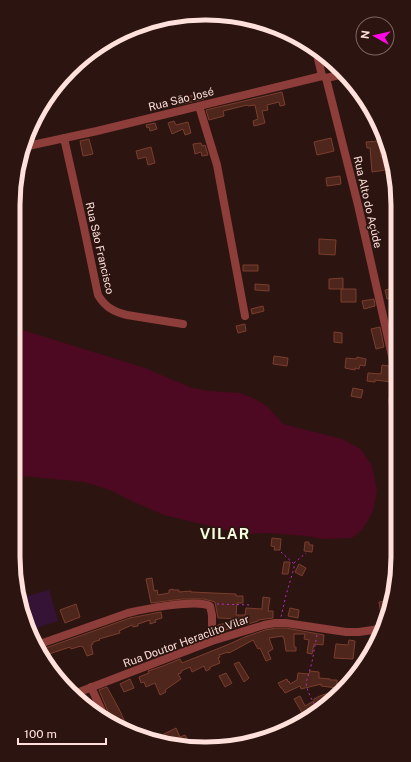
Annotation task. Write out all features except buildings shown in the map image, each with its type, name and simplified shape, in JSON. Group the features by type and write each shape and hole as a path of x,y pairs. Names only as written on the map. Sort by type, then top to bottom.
{"street":[{"name":"Rua Alto do Açúde","path":"319,59 358,205 391,351"},
{"name":"Rua São José","path":"30,146 324,77 338,75"},
{"path":"199,106 217,165 245,316"},
{"name":"Rua Sâo Francisco","path":"64,138 98,295 101,301 112,310 124,314 183,324"},
{"path":"42,643 128,613 143,609 187,604 208,605 212,615 212,641"},
{"name":"Rua Doutor Heraclito Vilar","path":"79,692 212,641 264,625 286,623 346,632 376,629"},
{"path":"91,687 102,711"}],"path":[{"path":"281,552 294,564"},
{"path":"281,623 282,612 294,564 306,553"},
{"path":"208,605 251,605"},
{"path":"316,706 306,683 312,662 318,628"}],"shaded area":[{"path":"20,329 145,368 192,388 240,393 255,399 267,406 283,424 342,439 361,449 372,466 377,490 373,511 363,529 352,538 324,539 267,533 243,534 164,515 110,490 84,482 20,476"},
{"path":"49,590 58,621 36,628 27,596"}],"district":[{"name":"VILAR","path":"225,534"}]}
